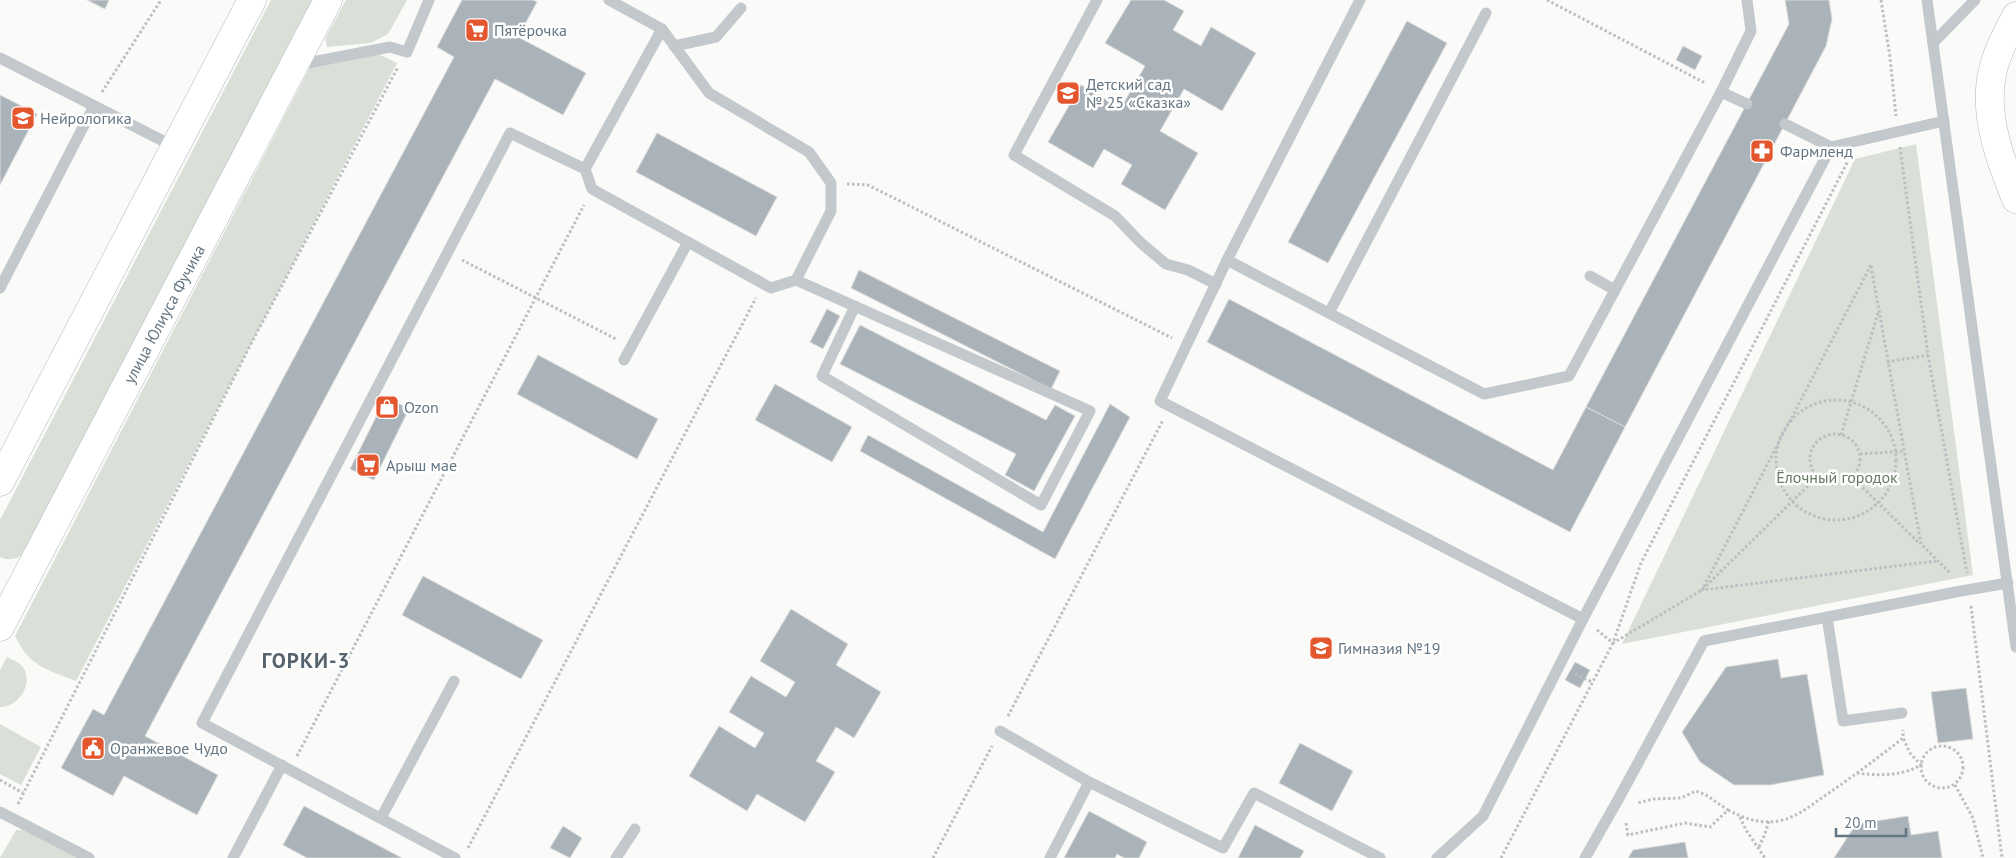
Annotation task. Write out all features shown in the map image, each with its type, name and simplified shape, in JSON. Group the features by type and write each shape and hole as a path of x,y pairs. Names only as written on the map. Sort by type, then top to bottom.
{"main road":[{"path":"0,482 252,0"},
{"name":"улица Юлиуса Фучика","path":"0,627 328,0"},
{"path":"2015,197 1998,151 1991,110 1991,80 2001,45 2016,16"}],"lane":[{"path":"293,66 390,47 407,52 429,0"},
{"path":"609,0 662,29 709,93 809,152 831,184 831,212 796,280"},
{"path":"1098,0 1014,155 1115,216 1140,244 1166,264 1188,270 1216,284"},
{"path":"1360,0 1227,260 1160,401 1583,619"},
{"path":"1227,260 1484,394 1569,376 1721,92 1751,31 1747,0"},
{"path":"1927,0 2010,558 2008,583 2016,646"},
{"path":"1933,43 1975,0"},
{"path":"674,46 716,36 741,8"},
{"path":"1329,313 1486,13"},
{"path":"584,169 662,29"},
{"path":"0,58 175,146"},
{"path":"1721,92 1747,104"},
{"path":"0,288 94,106"},
{"path":"1785,124 1831,147 1944,121"},
{"path":"455,858 202,723 510,133 584,169 592,189 771,288 796,280 855,306 1090,411 1041,505 822,376 855,306"},
{"path":"1437,858 1483,816 1583,619 1831,147"},
{"path":"624,360 688,242"},
{"path":"1590,276 1615,290"},
{"path":"1585,858 1620,798 1704,641 2008,583"},
{"path":"1827,618 1843,721 1902,713"},
{"path":"381,818 454,681"},
{"path":"1000,731 1089,782 1223,848 1254,792 1380,858"},
{"path":"233,858 286,767"},
{"path":"1050,858 1089,782"},
{"path":"5,814 89,858"},
{"path":"616,858 635,830"}],"path":[{"path":"94,106 161,0"},
{"path":"1547,0 1721,92"},
{"path":"1882,0 1928,355 1967,572 2002,858"},
{"path":"5,814 23,793 254,338 407,52"},
{"path":"1501,858 1612,643 1641,563 1858,141"},
{"path":"831,184 868,185 1186,345"},
{"path":"286,767 592,189"},
{"path":"448,253 631,347"},
{"path":"1702,590 1871,265 1921,544"},
{"path":"467,849 763,284"},
{"path":"1841,434 1878,312"},
{"path":"1887,362 1928,355"},
{"path":"1829,401 1851,402 1863,407 1881,421 1888,431 1894,451 1893,477 1889,487 1878,502 1865,512 1854,517 1831,520 1808,513 1792,501 1783,489 1776,467 1778,444 1782,433 1789,423 1806,408 1829,401"},
{"path":"934,858 1170,407"},
{"path":"1831,434 1841,434 1853,441 1860,454 1858,469 1844,482 1826,482 1818,476 1811,463 1813,449 1822,438 1831,434"},
{"path":"1860,454 1905,451"},
{"path":"1612,643 1702,590 1818,476"},
{"path":"1852,476 1921,544 1949,575 1967,572"},
{"path":"1702,590 1936,561"},
{"path":"1857,773 1874,776 1910,771 1921,765 1926,754 1936,747 1948,747 1958,753 1963,764 1962,775 1954,785 1943,789 1932,786 1923,777 1921,765 1910,752 1903,738 1902,713"},
{"path":"1620,798 1636,803 1654,799 1682,798 1696,791 1706,795 1739,816 1757,822 1779,820 1799,814 1903,738"},
{"path":"0,780 23,793"},
{"path":"1954,785 1973,818 1983,858"},
{"path":"1636,803 1625,820 1628,835 1685,823 1710,827 1728,810"},
{"path":"1739,816 1746,830 1766,858"},
{"path":"1759,847 1769,821"}],"green space":[{"path":"271,0 316,0 28,551 22,556 15,558 7,559 0,557 0,520"},
{"path":"346,0 407,0 388,34 371,43 327,47 325,39"},
{"path":"378,54 397,63 76,681 47,670 33,661 15,636 310,67"},
{"name":"Ёлочный городок","path":"1916,144 1973,575 1622,644 1855,159"},
{"path":"7,657 21,665 27,678 26,685 19,698 7,706 0,707 0,670"},
{"path":"0,724 41,747 21,785 0,774"},
{"path":"16,830 23,830 77,858 0,858"}],"building":[{"path":"87,0 109,0 105,9"},
{"path":"462,0 533,0 537,2 518,37 586,73 563,115 495,79 145,736 218,775 197,815 124,776 113,796 61,768 93,709 104,715 454,57 437,47"},
{"path":"1131,0 1164,0 1184,11 1173,30 1201,46 1211,27 1256,53 1222,111 1184,89 1160,131 1198,153 1165,210 1121,184 1132,165 1104,149 1093,168 1048,142 1081,85 1121,108 1145,66 1105,43"},
{"path":"1785,0 1829,0 1832,19 1826,46 1625,427 1586,407 1789,24"},
{"path":"1407,21 1447,43 1328,263 1288,242"},
{"path":"1683,46 1702,56 1695,70 1676,60"},
{"path":"0,95 37,114 0,185"},
{"path":"657,133 777,197 756,236 636,172"},
{"path":"859,270 1060,371 1051,389 851,288"},
{"path":"1229,299 1553,470 1586,407 1625,427 1570,532 1207,342"},
{"path":"827,309 840,316 823,349 810,342"},
{"path":"860,325 1046,420 1055,405 1075,416 1034,491 1005,475 1016,454 840,364"},
{"path":"538,355 658,419 637,459 517,394"},
{"path":"775,384 852,427 832,462 755,420"},
{"path":"386,397 409,409 374,480 350,469"},
{"path":"1110,404 1130,417 1055,559 860,451 868,435 1043,532"},
{"path":"423,576 543,640 521,679 402,615"},
{"path":"791,609 848,644 836,665 881,692 854,738 836,727 816,761 835,772 805,822 757,794 747,811 689,776 719,726 755,748 764,733 729,712 751,676 786,697 795,682 760,661"},
{"path":"1778,659 1781,678 1807,674 1824,775 1770,785 1734,785 1700,762 1682,732 1726,667"},
{"path":"1575,662 1590,670 1580,688 1565,680"},
{"path":"1966,688 1973,739 1938,743 1931,692"},
{"path":"1300,743 1353,771 1332,811 1279,783"},
{"path":"304,806 402,858 307,858 283,845"},
{"path":"1089,811 1147,842 1139,858 1124,858 1117,854 1115,858 1064,858"},
{"path":"1908,816 1911,835 1938,831 1942,858 1834,858 1856,824"},
{"path":"1255,825 1304,851 1300,858 1238,858"},
{"path":"563,826 582,838 570,858 550,848"},
{"path":"1685,842 1688,858 1628,858 1633,850"}],"place":[{"name":"Пятёрочка","path":"477,30"},
{"name":"Детский сад № 25 «Сказка»","path":"1068,93"},
{"name":"Нейрологика","path":"23,118"},
{"name":"Фармленд","path":"1762,151"},
{"name":"Ozon","path":"387,407"},
{"name":"Арыш мае","path":"368,465"},
{"name":"Гимназия №19","path":"1321,648"},
{"name":"Оранжевое Чудо","path":"93,748"}],"district":[{"name":"ГОРКИ-3","path":"306,660"}]}
